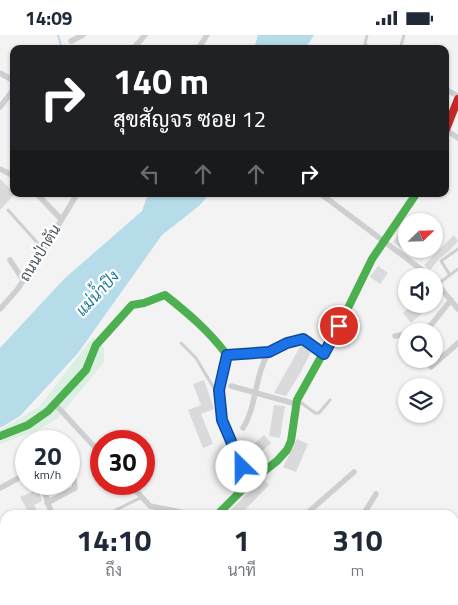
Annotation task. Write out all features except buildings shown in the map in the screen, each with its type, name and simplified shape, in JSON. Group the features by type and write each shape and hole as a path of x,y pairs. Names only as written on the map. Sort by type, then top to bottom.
{"street":[{"path":"72,41 83,35"},
{"path":"136,45 145,35"},
{"path":"449,121 458,97"},
{"path":"0,107 2,99"},
{"path":"40,197 61,219"},
{"name":"ถนนป่าตัน","path":"0,309 44,249 75,197"},
{"path":"325,197 419,268"},
{"path":"222,510 249,483 277,461 287,449 291,441 296,402 324,354 372,259 414,197"},
{"path":"10,260 23,280"},
{"path":"443,290 458,309"},
{"path":"0,437 28,425 54,404 86,370 96,345 132,305 139,305 150,299 165,295 198,321 212,335 227,355 219,398 222,420 249,483"},
{"path":"433,323 451,300"},
{"path":"227,355 269,352 287,343 303,339 324,354"},
{"path":"443,356 458,343"},
{"path":"243,428 248,420 257,378 269,352"},
{"path":"231,386 296,402"},
{"path":"54,404 90,442"},
{"path":"311,510 354,471"},
{"path":"0,488 15,480"},
{"path":"366,510 376,494"},
{"path":"45,495 50,510"},
{"path":"48,503 62,495"},
{"path":"142,497 150,506 170,510"}],"lane":[{"path":"8,211 44,249"},
{"path":"450,275 441,261 458,249"},
{"path":"443,278 458,269"},
{"path":"181,343 196,358 219,398"},
{"path":"296,402 315,413 319,413 330,400"},
{"path":"116,510 142,497"}],"green space":[{"path":"93,337 104,348 104,362 57,419 38,430 15,430 15,439 0,444 0,430 39,407"}],"water":[{"path":"258,35 314,35 308,45 255,45"},
{"name":"แม่น้ำปิง","path":"147,197 207,197 200,205 162,235 78,353 20,416 0,428 0,348 64,279 142,211"}],"waterway":[{"path":"58,35 61,45"}],"traffic: fast":[{"path":"222,510 249,483 277,461 287,450 291,441 297,400 346,312 372,259 414,197"},
{"path":"0,436 28,425 48,411 86,370 96,345 132,305 144,303 165,295 198,323 227,355 269,352 287,343 303,339 324,354"}],"traffic: jam":[{"path":"449,122 458,99"}],"route":[{"path":"242,467 222,420 219,390 227,355 269,352 287,343 303,339 324,354 339,326"}]}
